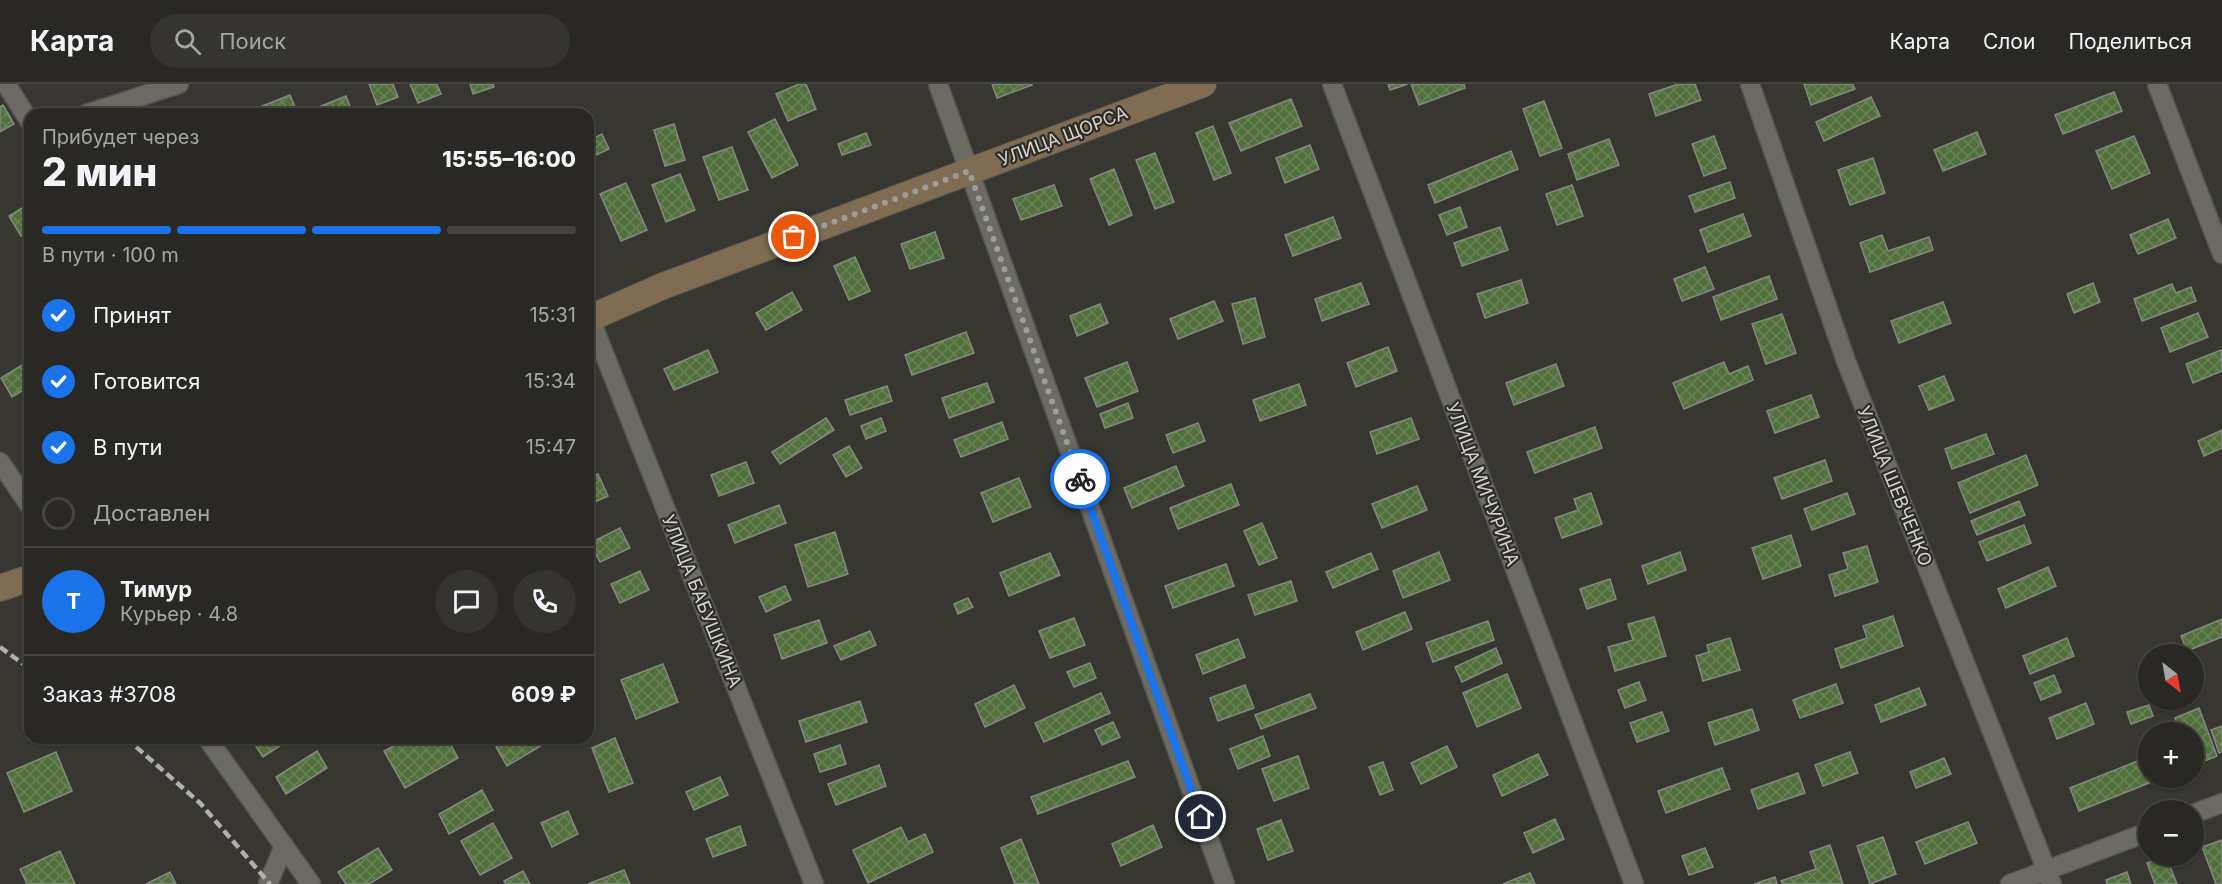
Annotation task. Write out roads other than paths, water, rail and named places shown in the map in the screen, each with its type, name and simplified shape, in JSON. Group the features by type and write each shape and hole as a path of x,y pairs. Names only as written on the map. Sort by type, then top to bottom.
{"main road":[{"name":"УЛИЦА ЩОРСА","path":"594,316 663,286 1203,84"},
{"path":"0,588 24,580"}],"street":[{"path":"6,84 24,112"},
{"path":"105,108 179,84"},
{"path":"938,84 1225,884"},
{"name":"УЛИЦА МИЧУРИНА","path":"1332,84 1634,884"},
{"name":"УЛИЦА ШЕВЧЕНКО","path":"1750,84 1846,361 2049,877"},
{"path":"2157,84 2222,254"},
{"name":"УЛИЦА БАБУШКИНА","path":"594,331 814,884"},
{"path":"0,462 24,497"},
{"path":"211,744 311,884"},
{"path":"2204,810 2222,803"},
{"path":"2010,884 2049,877 2138,836"},
{"path":"268,884 284,846"}],"railway":[{"path":"0,647 24,665"},
{"path":"133,744 200,803 270,884"}]}
